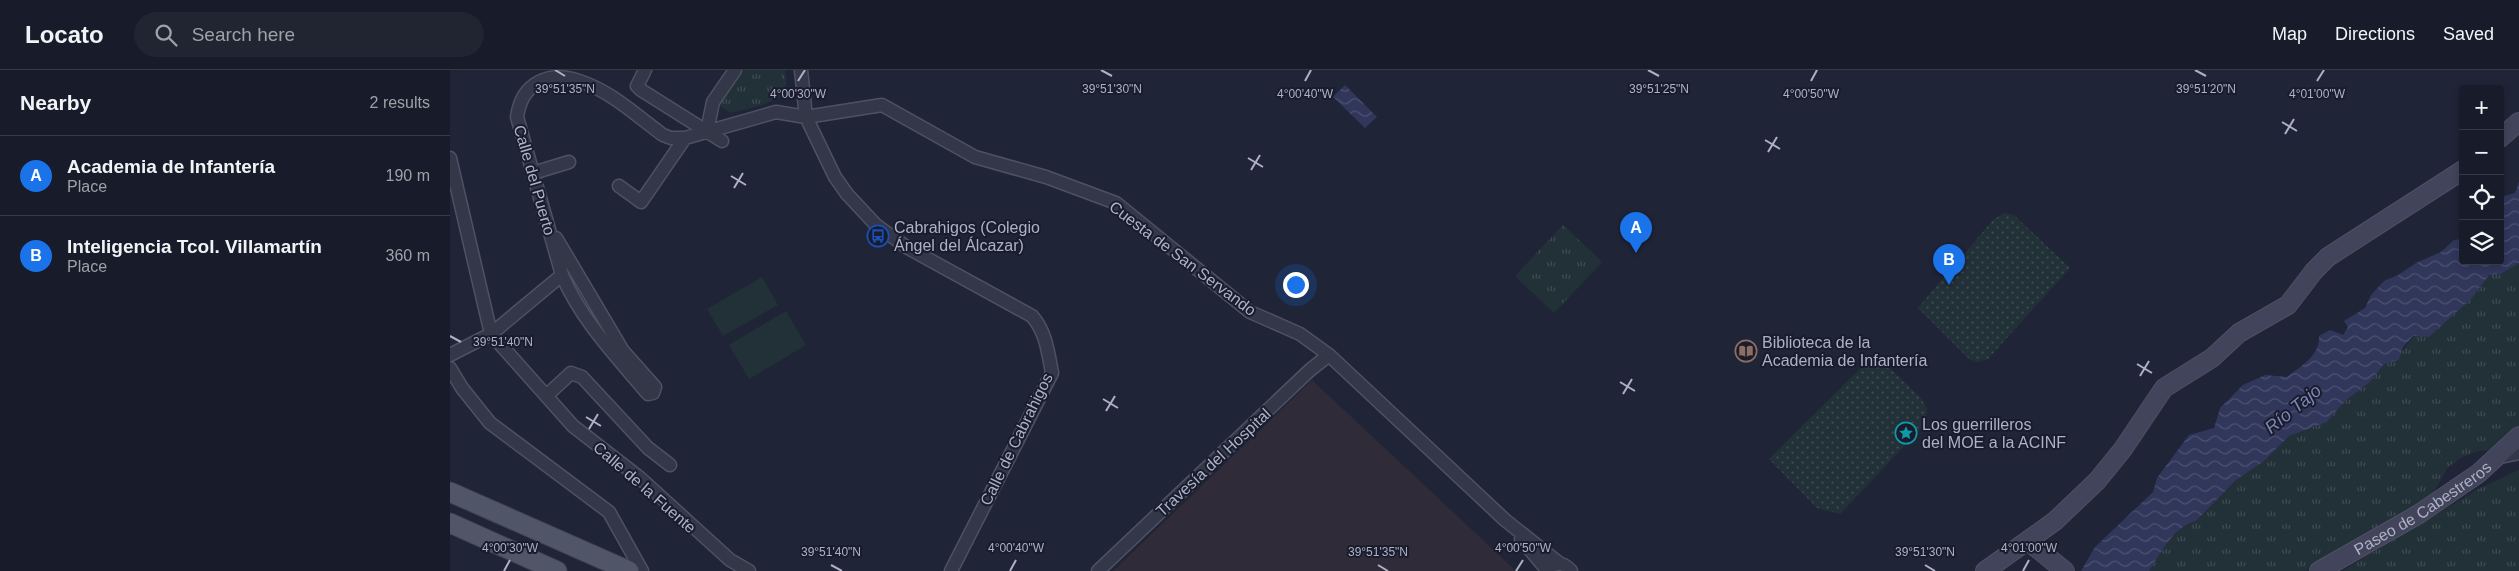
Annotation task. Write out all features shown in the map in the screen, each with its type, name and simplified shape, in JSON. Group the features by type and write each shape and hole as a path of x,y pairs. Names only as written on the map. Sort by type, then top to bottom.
{"main road":[{"path":"2504,135 2519,122"},
{"path":"1985,571 2055,521 2106,471 2164,388 2212,358 2239,333 2288,305 2314,271 2328,258 2459,173"},
{"name":"Paseo de Cabestreros","path":"2319,571 2419,514 2479,473 2519,436"},
{"path":"450,492 629,571"},
{"path":"450,523 557,571"},
{"path":"2028,540 2046,558 2065,571"}],"street":[{"path":"645,70 638,80 637,86 641,90 722,141"},
{"path":"707,131 713,102 735,70"},
{"path":"801,70 806,117"},
{"name":"Calle del Puerto","path":"541,200 555,236 623,351 654,387 653,393 648,394 602,340 570,294 562,275 517,117 519,104 525,92 537,82 541,75 582,82 617,101 663,135 672,138 685,138 776,112 806,117"},
{"name":"Cuesta de San Servando","path":"806,117 882,105 975,157 1046,177 1116,203 1250,312 1300,334 1330,354 1505,520"},
{"name":"Calle de Cabrahigos","path":"806,117 839,183 876,225 908,248 1032,316 1041,325 1048,348 1052,373 951,571"},
{"path":"619,186 642,202 685,138"},
{"name":"Calle de la Fuente","path":"450,158 491,334 573,426 640,478 730,560 749,571"},
{"path":"533,173 569,162"},
{"path":"450,355 491,334 562,275"},
{"name":"Travesía del Hospital","path":"1098,571 1310,370 1330,354"},
{"path":"450,368 462,388 490,423 609,512 642,571"},
{"name":"Calle de la Fuente","path":"546,396 571,373 582,377 648,448 670,465"},
{"path":"2495,458 2519,453"},
{"path":"1505,520 1570,571"},
{"path":"1505,520 1547,571 1552,565 1559,563"}],"shaded area":[{"path":"1312,380 1516,571 1113,571"}],"green space":[{"path":"742,70 785,70 786,90 770,102 731,113 718,105"},
{"path":"2004,213 2014,215 2070,268 1988,359 1978,362 1969,359 1918,308 1993,220"},
{"path":"1563,225 1602,262 1554,313 1515,276"},
{"path":"2519,263 2519,427 2492,450 2478,451 2463,457 2448,467 2430,499 2305,571 2149,571 2163,549 2175,535 2188,524 2196,521 2236,480 2263,462 2289,436 2327,422 2345,401 2370,382 2384,364 2399,360 2404,348 2421,331 2464,305 2473,297 2489,275 2501,274"},
{"path":"762,277 778,305 723,336 707,309"},
{"path":"786,311 806,345 749,379 729,345"},
{"path":"1875,354 1921,398 1927,409 1926,423 1840,514 1817,508 1769,459"},
{"path":"2519,470 2519,571 2342,571 2480,488"}],"water":[{"path":"1345,85 1377,117 1365,128 1333,97"},
{"name":"Río Tajo","path":"2519,182 2519,263 2501,274 2489,275 2473,297 2429,337 2413,336 2403,347 2399,360 2384,364 2370,382 2345,401 2327,422 2289,436 2263,462 2236,480 2196,521 2181,528 2175,534 2149,571 2081,571 2095,547 2153,492 2157,478 2189,435 2214,428 2220,408 2243,385 2265,375 2287,377 2313,355 2319,336 2330,330 2343,335 2348,327 2344,321 2365,308 2371,295 2384,281 2398,275 2416,263 2441,252 2454,240 2459,239 2459,265 2504,265 2504,196 2515,193"}],"place":[{"name":"Cabrahigos (Colegio Ángel del Álcazar)","path":"878,236"},
{"name":"Academia de Infantería","path":"1636,253"},
{"name":"Inteligencia Tcol. Villamartín","path":"1949,285"},
{"name":"Biblioteca de la Academia de Infantería","path":"1746,351"},
{"name":"Los guerrilleros del MOE a la ACINF","path":"1906,433"}]}
